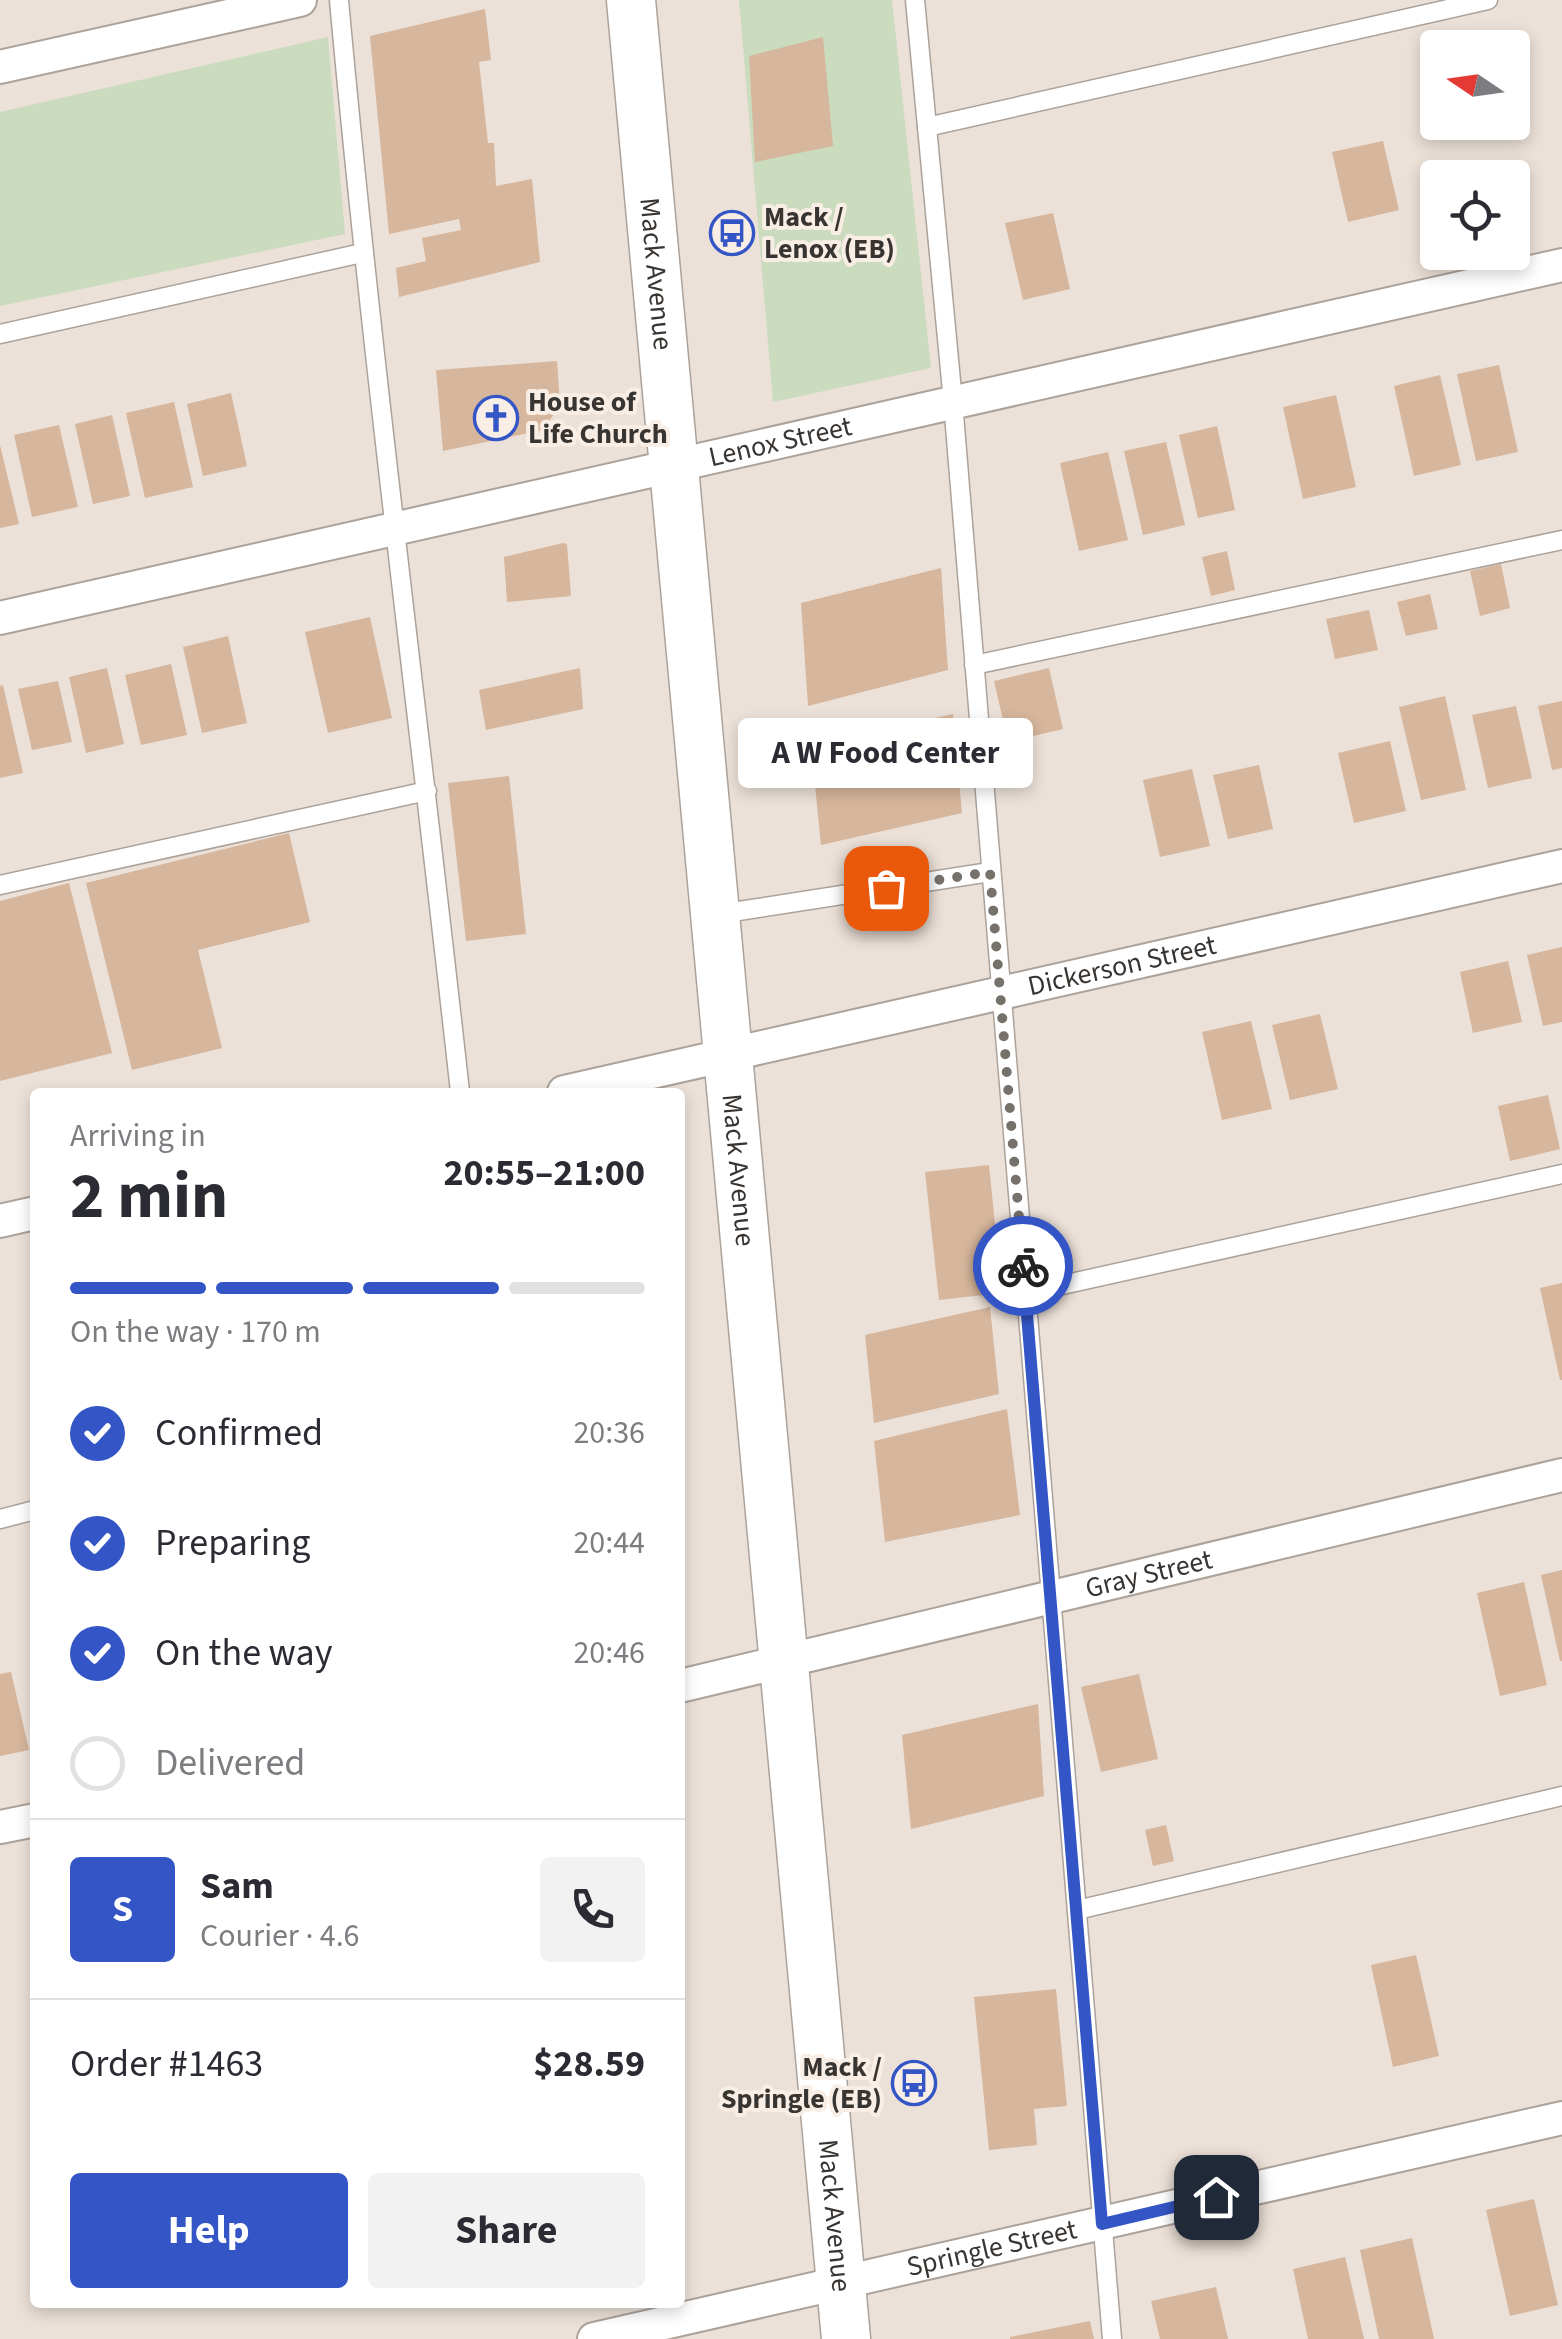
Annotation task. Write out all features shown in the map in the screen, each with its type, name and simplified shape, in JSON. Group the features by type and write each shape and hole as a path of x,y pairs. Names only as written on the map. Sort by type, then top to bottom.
{"main road":[{"name":"Mack Avenue","path":"631,0 846,2339"}],"street":[{"path":"0,66 300,0"},
{"name":"Lenox Street","path":"0,618 1562,265"},
{"name":"Dickerson Street","path":"582,1088 1562,866"},
{"path":"0,1221 30,1214"},
{"name":"Gray Street","path":"685,1685 1562,1475"},
{"path":"0,1827 30,1821"},
{"name":"Springle Street","path":"594,2339 1562,2118"}],"lane":[{"path":"339,0 362,253 398,530 460,1088"},
{"path":"915,0 953,402 1112,2339"},
{"path":"927,127 1488,0"},
{"path":"0,334 362,253"},
{"path":"974,665 1562,540"},
{"path":"0,885 427,791"},
{"path":"713,915 990,872"},
{"path":"1026,1294 1562,1174"},
{"path":"0,1518 30,1511"},
{"path":"1076,1910 1562,1796"}],"green space":[{"path":"739,0 892,0 931,368 773,402"},
{"path":"328,37 345,234 0,306 0,112"}],"building":[{"path":"485,9 491,60 479,62 488,143 494,143 496,186 532,179 540,262 399,297 396,268 426,261 422,238 461,230 459,219 389,234 370,36"},
{"path":"823,37 833,146 755,162 749,56"},
{"path":"1383,141 1399,210 1348,222 1332,152"},
{"path":"1053,213 1070,289 1023,300 1005,223"},
{"name":"House of Life Church","path":"557,361 560,405 543,430 443,451 436,370"},
{"path":"1499,365 1518,452 1476,461 1457,374"},
{"path":"1440,375 1461,465 1414,476 1394,386"},
{"path":"231,393 247,466 203,476 187,404"},
{"path":"1336,395 1356,487 1303,499 1283,407"},
{"path":"174,402 193,487 145,498 126,413"},
{"path":"112,415 130,496 93,504 75,424"},
{"path":"59,425 78,507 32,517 14,435"},
{"path":"1217,426 1235,510 1198,518 1179,435"},
{"path":"1166,442 1185,525 1143,535 1124,451"},
{"path":"0,445 19,524 0,528"},
{"path":"1108,452 1128,540 1079,551 1060,463"},
{"path":"567,544 571,596 507,602 504,557"},
{"path":"1227,551 1235,590 1211,596 1202,557"},
{"path":"1501,564 1510,608 1480,616 1470,571"},
{"path":"941,568 948,670 808,706 801,603"},
{"path":"1430,594 1438,629 1406,636 1397,602"},
{"path":"1369,610 1378,650 1335,659 1326,619"},
{"path":"370,617 392,718 328,733 305,632"},
{"path":"228,636 247,723 202,733 183,647"},
{"path":"171,664 187,735 141,745 125,675"},
{"path":"107,668 124,744 86,753 69,677"},
{"path":"580,668 583,709 486,730 479,690"},
{"path":"1049,668 1063,729 1008,742 994,681"},
{"path":"58,681 72,742 32,750 18,689"},
{"path":"3,685 23,773 0,778 0,686"},
{"path":"1445,696 1466,790 1421,800 1399,707"},
{"path":"1562,701 1562,768 1552,770 1538,706"},
{"path":"1516,706 1532,778 1488,788 1472,715"},
{"path":"953,714 962,813 821,845 811,746"},
{"path":"1390,741 1406,811 1354,823 1338,753"},
{"path":"1259,765 1273,829 1228,839 1213,775"},
{"path":"1192,769 1210,846 1160,857 1143,780"},
{"path":"509,776 526,934 466,941 448,783"},
{"path":"289,833 310,922 198,950 222,1048 132,1070 86,883"},
{"path":"69,883 112,1053 0,1081 0,901"},
{"path":"1562,947 1562,1022 1543,1026 1527,955"},
{"path":"1508,961 1522,1022 1473,1033 1460,972"},
{"path":"1320,1014 1338,1089 1290,1100 1272,1025"},
{"path":"1251,1021 1272,1109 1222,1120 1202,1032"},
{"path":"1548,1095 1560,1149 1510,1161 1498,1106"},
{"path":"989,1165 1002,1293 939,1300 925,1172"},
{"path":"1562,1283 1562,1380 1560,1380 1540,1288"},
{"path":"990,1307 999,1394 874,1423 865,1335"},
{"path":"1007,1409 1020,1515 885,1542 874,1441"},
{"path":"1562,1570 1562,1661 1560,1661 1541,1575"},
{"path":"1524,1582 1547,1685 1500,1696 1477,1593"},
{"path":"11,1672 29,1750 0,1756 0,1674"},
{"path":"1139,1674 1158,1759 1101,1772 1081,1687"},
{"path":"1038,1704 1044,1796 911,1829 902,1735"},
{"path":"1166,1825 1174,1861 1153,1866 1145,1830"},
{"path":"1416,1955 1439,2056 1393,2067 1371,1965"},
{"path":"1056,1989 1067,2106 1034,2109 1037,2145 989,2150 974,1997"},
{"path":"1534,2199 1558,2305 1510,2316 1486,2210"},
{"path":"1412,2238 1434,2339 1379,2339 1360,2250"},
{"path":"1345,2257 1364,2339 1308,2339 1293,2269"},
{"path":"1216,2287 1228,2339 1160,2339 1151,2301"},
{"path":"1090,2321 1094,2339 1010,2339 1010,2337"}],"way so far":[{"path":"886,888 990,872 1023,1266"}],"place":[{"name":"Mack / Lenox (EB)","path":"732,233"},
{"name":"House of Life Church","path":"496,418"},
{"name":"A W Food Center","path":"886,888"},
{"name":"Mack / Springle (EB)","path":"914,2083"}],"route":[{"path":"1023,1266 1102,2224 1216,2197"}]}
